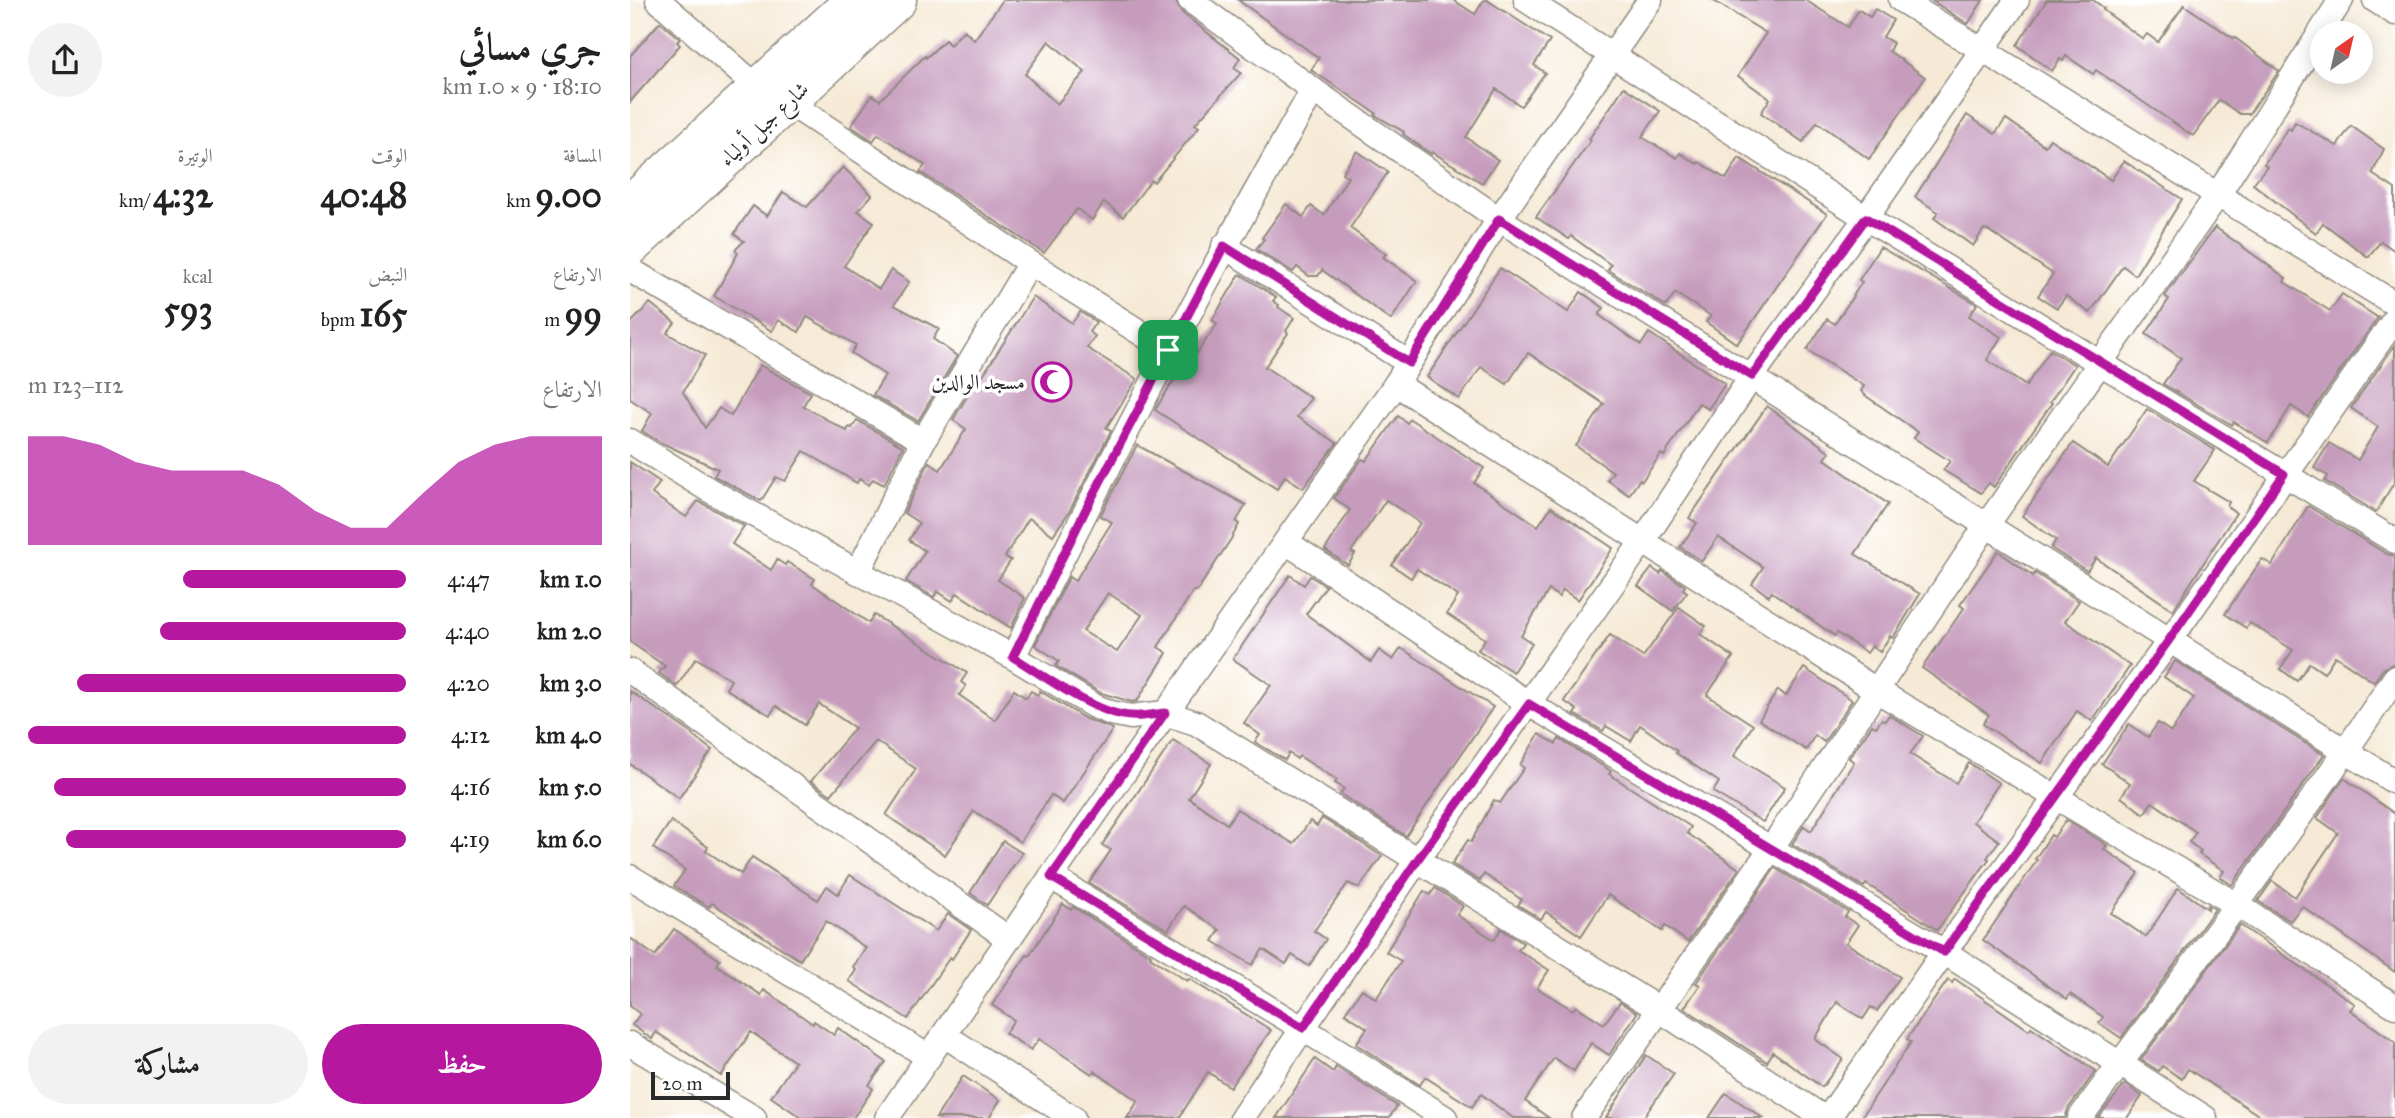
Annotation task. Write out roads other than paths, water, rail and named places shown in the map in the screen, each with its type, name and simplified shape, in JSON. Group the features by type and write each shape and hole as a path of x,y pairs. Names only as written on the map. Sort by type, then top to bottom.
{"main road":[{"name":"شارع جبل أولياء","path":"630,247 773,95 855,0"},
{"name":"شارع جبل أولياء","path":"630,205 897,0"}],"street":[{"path":"658,0 773,95 1168,350"},
{"path":"1190,0 1313,90 1499,219 2395,782"},
{"path":"1526,0 1866,218 2395,541"},
{"path":"887,1118 1051,877 1403,373 1499,219 1650,0"},
{"path":"1901,0 2395,304"},
{"path":"1242,1118 1418,859 1643,541 1752,376 1866,218 2017,0"},
{"path":"1584,1118 1770,850 1986,526 2218,193 2342,0"},
{"path":"2375,0 2395,13"},
{"path":"1013,657 1168,350 1313,90"},
{"path":"1224,246 1643,541 1876,690 2236,905 2395,1006"},
{"path":"858,572 923,441 1030,263"},
{"path":"630,270 923,441"},
{"path":"630,441 709,490 1013,657 1094,706 1111,713 1131,716 1165,713 1196,723 1660,1010 1826,1118 2169,640 2395,319"},
{"path":"1286,542 1529,704 1944,952 2205,1118"},
{"path":"630,670 1009,939"},
{"path":"2080,1118 2346,752 2395,678"},
{"path":"630,877 929,1058"},
{"path":"1051,877 1303,1028 1445,1118"},
{"path":"944,1035 1073,1118"},
{"path":"630,1044 754,1118"}],"place":[{"name":"مسجد الوالدين","path":"1052,382"}]}
